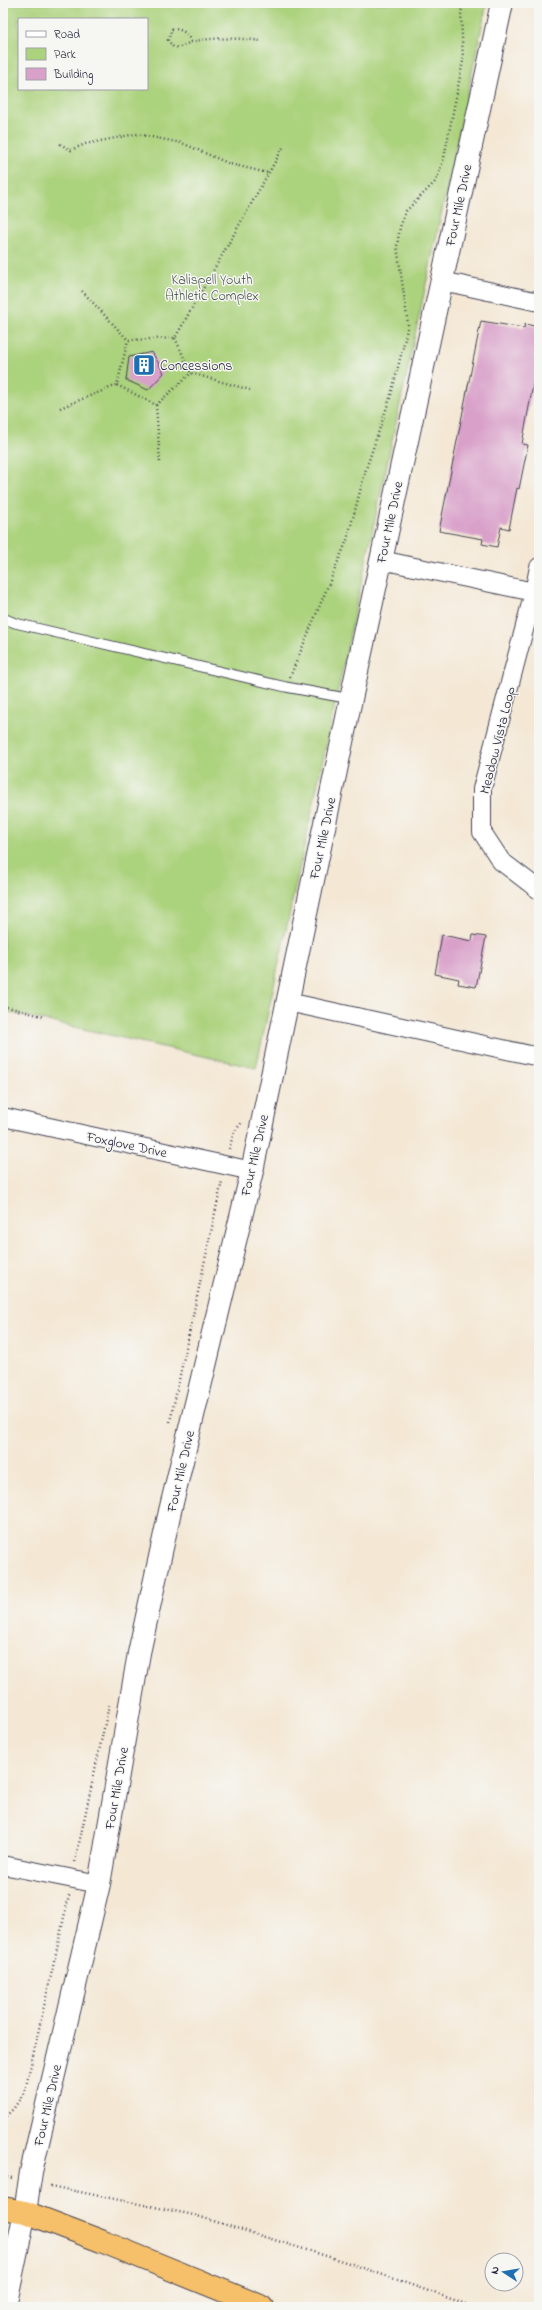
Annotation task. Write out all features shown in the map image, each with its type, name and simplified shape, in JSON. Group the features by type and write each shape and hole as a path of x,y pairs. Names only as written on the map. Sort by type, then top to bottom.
{"highway":[{"path":"3,2208 25,2212 102,2241 263,2307"}],"street":[{"name":"Four Mile Drive","path":"5,2307 25,2212 31,2172 99,1884 141,1645 170,1511 252,1171 351,699 502,3"},
{"path":"442,281 539,302"},
{"path":"381,560 534,592"},
{"name":"Meadow Vista Loop","path":"539,567 534,592 482,789 482,832 501,861 539,890"},
{"path":"288,1002 539,1057"},
{"name":"Foxglove Drive","path":"3,1117 252,1171"},
{"path":"3,1865 99,1884"}],"lane":[{"path":"3,618 15,623 286,687 351,699"}],"path":[{"path":"286,687 347,540 366,469 390,395 404,343 408,324 397,246 400,227 406,211 436,181 444,158 464,61 461,13 463,3"},
{"path":"191,42 186,33 180,29 172,29 169,34 168,40 173,47 181,48 191,42 244,38 261,41"},
{"path":"60,144 71,150 86,144 136,134 182,142 230,164 268,173"},
{"path":"175,338 284,146"},
{"path":"82,291 128,340 175,338"},
{"path":"175,338 191,373 250,390"},
{"path":"117,384 128,340"},
{"path":"156,405 191,373"},
{"path":"117,384 156,405"},
{"path":"60,408 117,384"},
{"path":"156,405 160,462"},
{"path":"3,1006 45,1017"},
{"path":"50,2186 194,2215 352,2264 474,2307"}],"green space":[{"name":"Kalispell Youth Athletic Complex","path":"3,3 487,3 256,1068 3,1011"}],"building":[{"path":"481,321 524,328 525,324 539,327 539,353 522,444 528,445 519,489 517,488 509,529 501,527 497,547 482,544 483,539 439,531"},
{"name":"Concessions","path":"152,352 164,373 148,390 126,380 129,357"},
{"path":"442,935 472,941 473,935 486,937 476,987 458,984 459,979 435,974"}],"place":[{"name":"Concessions","path":"144,365"}]}
